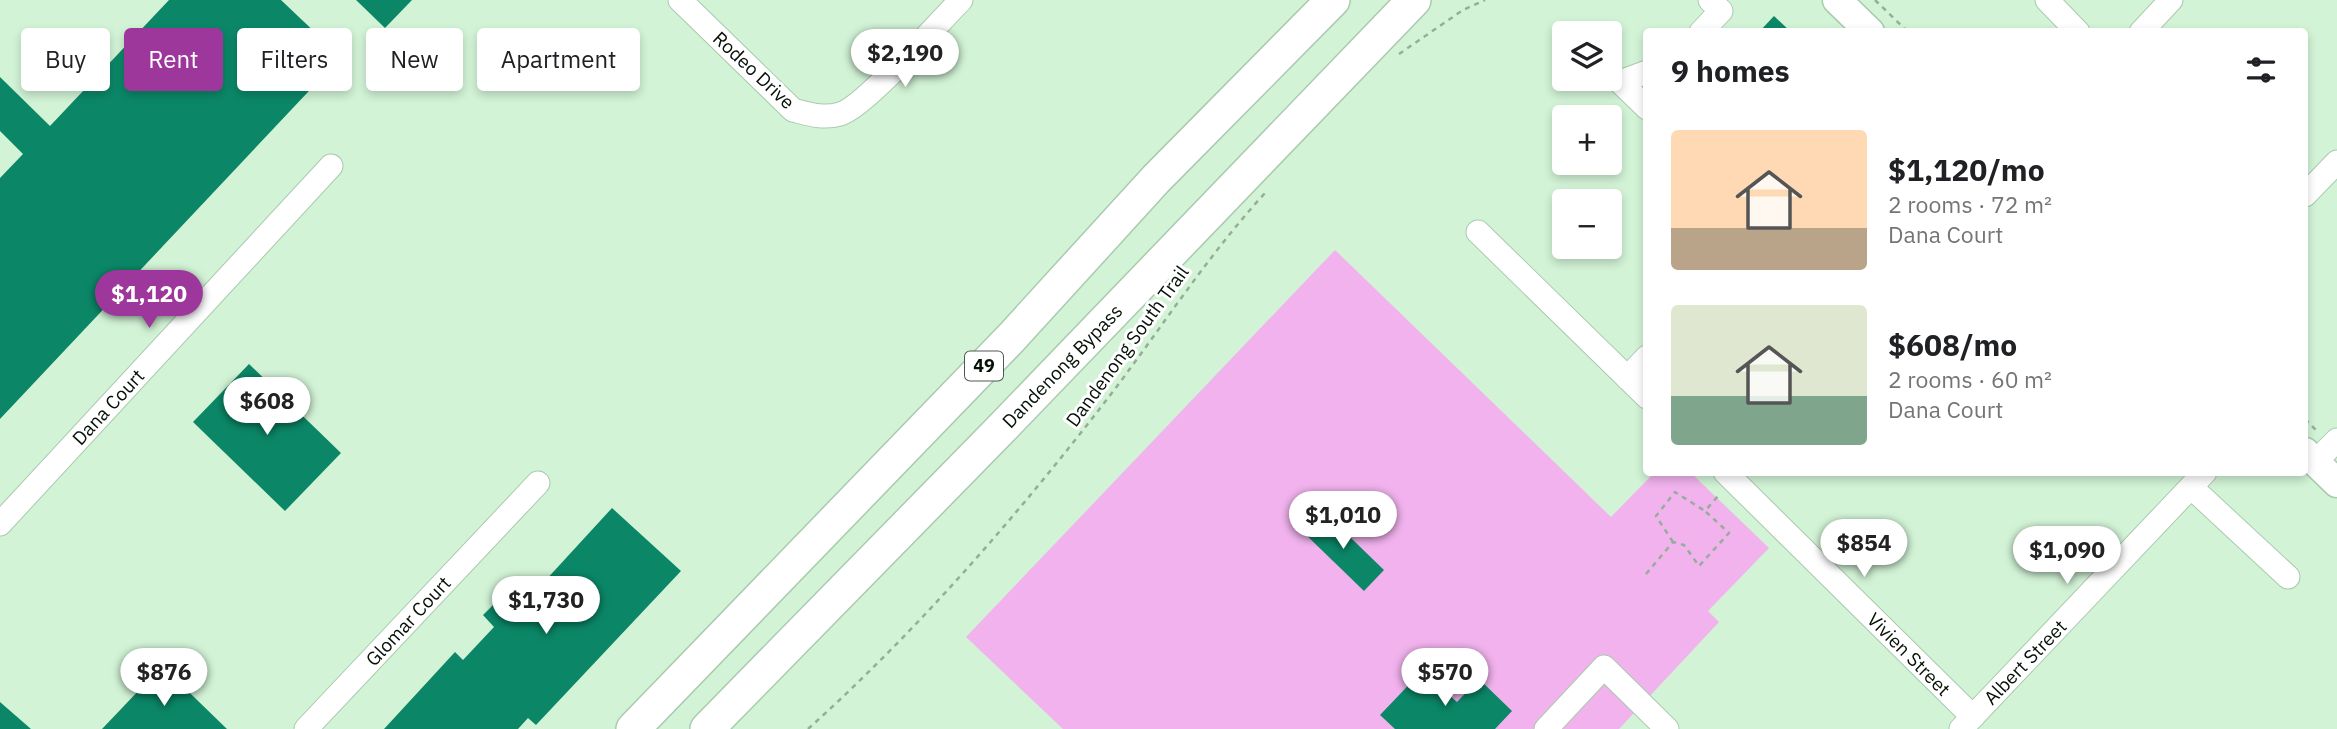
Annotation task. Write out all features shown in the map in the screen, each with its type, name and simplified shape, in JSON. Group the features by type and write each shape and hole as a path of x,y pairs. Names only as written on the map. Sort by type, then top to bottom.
{"highway":[{"name":"49","path":"633,729 1012,337 1156,179 1290,41 1334,0"},
{"name":"Dandenong Bypass","path":"707,729 1011,419 1413,0"}],"main road":[{"path":"1837,0 1866,28"},
{"path":"2310,457 2337,483"}],"street":[{"name":"Rodeo Drive","path":"680,0 793,110 818,117 842,114 876,88 961,0"},
{"path":"1705,28 1721,11 1710,0"},
{"path":"2047,0 2074,28"},
{"path":"2145,28 2171,0"},
{"path":"1643,73 1620,82 1643,104"},
{"path":"2308,192 2337,162"},
{"name":"Dana Court","path":"0,524 331,166"},
{"path":"1478,232 1643,393"},
{"path":"1627,378 1643,361"},
{"path":"2310,457 2337,440"},
{"name":"Vivien Street","path":"1729,476 1967,723"},
{"path":"2198,480 2288,577"},
{"name":"Albert Street","path":"1967,723 2198,480"},
{"name":"Glomar Court","path":"306,729 538,484"},
{"path":"1546,729 1604,667 1667,729"}],"path":[{"path":"1391,62 1453,17 1485,0"},
{"path":"1875,0 1904,28"},
{"name":"Dandenong South Trail","path":"808,729 908,632 1004,528 1108,399 1221,242 1272,186"},
{"path":"1705,511 1729,476"},
{"path":"1675,492 1705,511 1729,533 1699,566 1684,545 1673,542 1656,516 1675,492"},
{"path":"1646,574 1673,542"}],"shaded area":[{"path":"1335,250 1611,517 1651,476 1694,476 1769,548 1708,611 1719,622 1619,729 1063,729 966,637"}],"building":[{"path":"169,0 281,0 310,28 237,28 237,91 309,91 0,419 0,178 23,154 0,131 0,77 50,126 83,91 110,91 110,62 124,48 124,91 223,91 223,28 143,28"},
{"path":"356,0 412,0 385,28"},
{"path":"1774,16 1787,28 1763,28"},
{"path":"249,364 341,453 285,511 193,422"},
{"path":"612,508 681,571 536,725 528,718 518,729 384,729 455,652 463,660 494,627 483,615 495,603 510,619"},
{"path":"1322,510 1384,570 1364,591 1302,531"},
{"path":"162,666 227,729 102,729"},
{"path":"1422,671 1457,702 1479,679 1512,711 1495,729 1395,729 1380,715"},
{"path":"0,702 31,729 0,729"}]}
